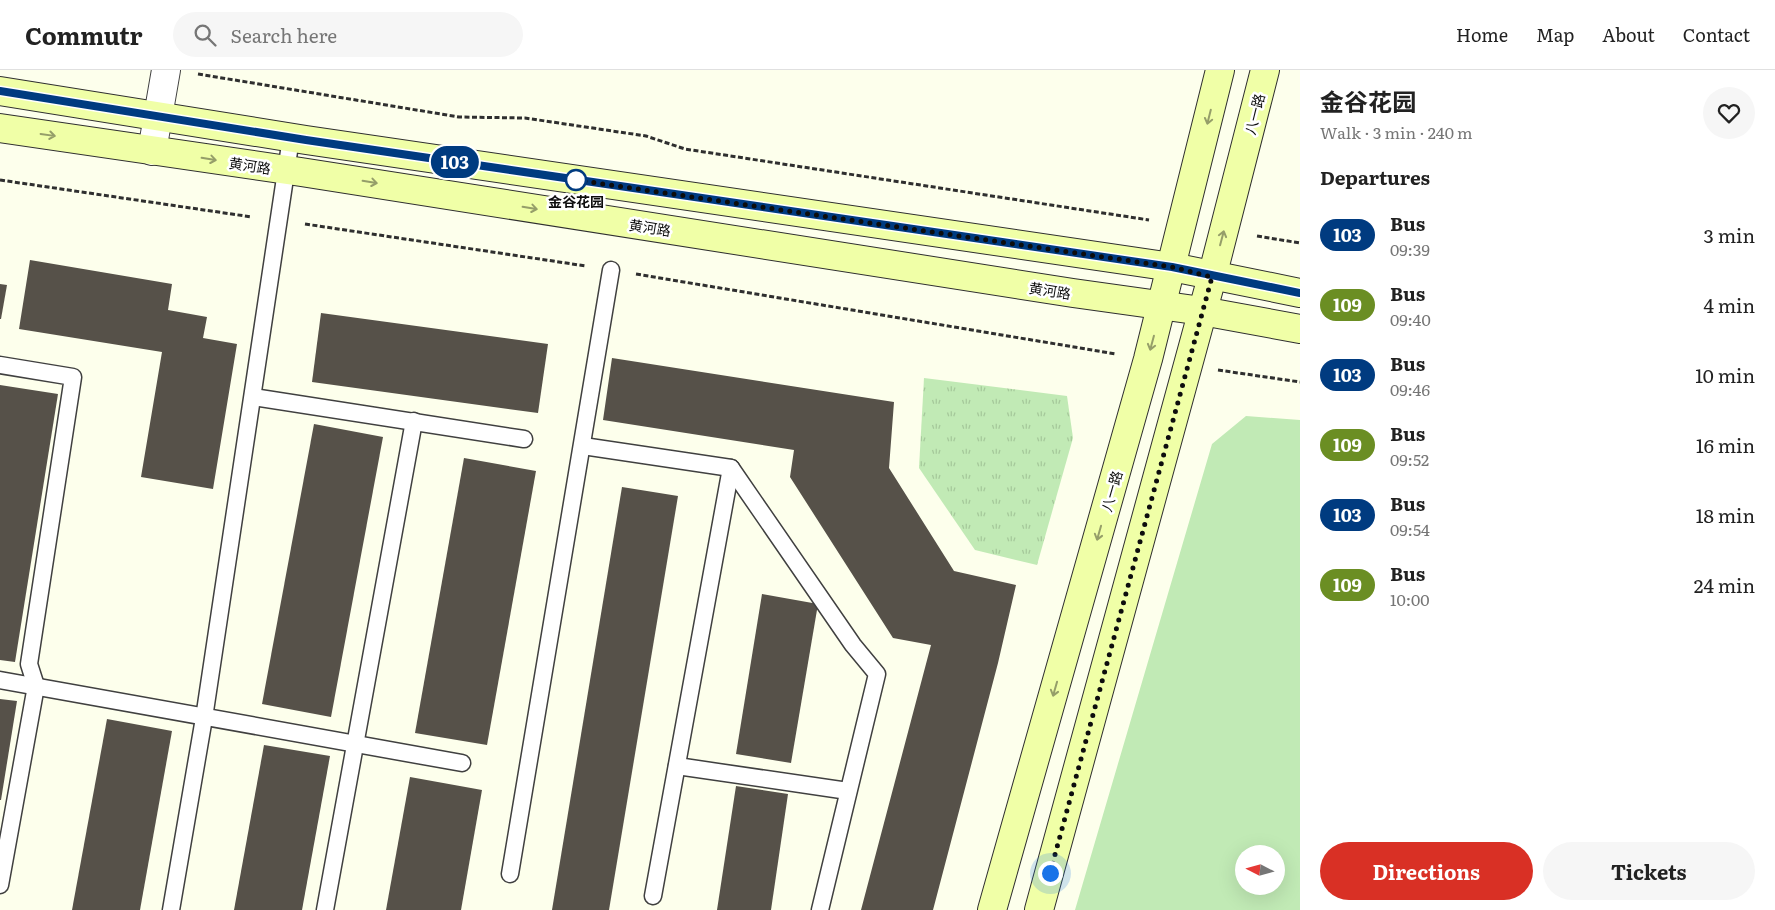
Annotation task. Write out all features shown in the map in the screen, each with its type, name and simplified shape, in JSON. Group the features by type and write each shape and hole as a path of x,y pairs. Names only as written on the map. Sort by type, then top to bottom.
{"main road":[{"name":"八一路","path":"992,910 1148,359 1220,70"},
{"name":"八一路","path":"1039,910 1212,277 1265,70"},
{"path":"0,91 291,138 1172,267 1212,277 1300,293"},
{"name":"黄河路","path":"0,128 286,170 1202,311 1300,329"}],"street":[{"path":"152,151 157,116 177,71"}],"lane":[{"path":"171,910 204,718 291,138"},
{"path":"510,874 611,270"},
{"path":"0,364 73,377 29,664 36,686 0,885"},
{"path":"253,397 524,439"},
{"path":"326,910 414,421"},
{"path":"583,446 731,468 853,645 877,674 820,910"},
{"path":"653,896 731,468"},
{"path":"0,680 462,763"},
{"path":"677,766 848,791"}],"path":[{"path":"177,71 459,117 525,118 646,136 684,149 1182,225"},
{"path":"0,180 611,270 1148,359"},
{"path":"1224,231 1300,243"},
{"path":"1187,365 1300,382"}],"green space":[{"path":"924,378 1067,396 1073,438 1037,565 975,550 919,468"},
{"path":"1246,416 1300,420 1300,910 1075,910 1212,444"}],"building":[{"path":"30,260 172,284 168,310 207,317 203,338 237,344 213,489 141,477 162,352 19,329"},
{"path":"0,284 7,285 1,319 0,319"},
{"path":"321,313 548,344 538,413 312,382"},
{"path":"612,358 894,402 889,468 954,571 1016,585 998,663 933,910 861,910 931,645 893,638 790,477 794,450 603,420"},
{"path":"0,385 58,394 15,662 0,660"},
{"path":"314,424 383,437 331,717 262,704"},
{"path":"464,458 536,471 487,745 415,733"},
{"path":"622,487 678,496 609,910 552,910"},
{"path":"762,594 818,604 791,763 736,754"},
{"path":"0,699 17,701 1,800 0,800"},
{"path":"107,719 172,731 140,910 72,910"},
{"path":"264,745 330,756 302,910 234,910"},
{"path":"410,777 482,790 461,910 386,910"},
{"path":"736,786 788,794 771,910 717,910"}],"bus line":[{"name":"103","path":"0,91 306,140 1172,267 1212,277 1300,293"}],"place":[{"name":"金谷花园","path":"576,180"}],"route":[{"path":"576,180 1172,267 1212,277 1050,873"}]}
